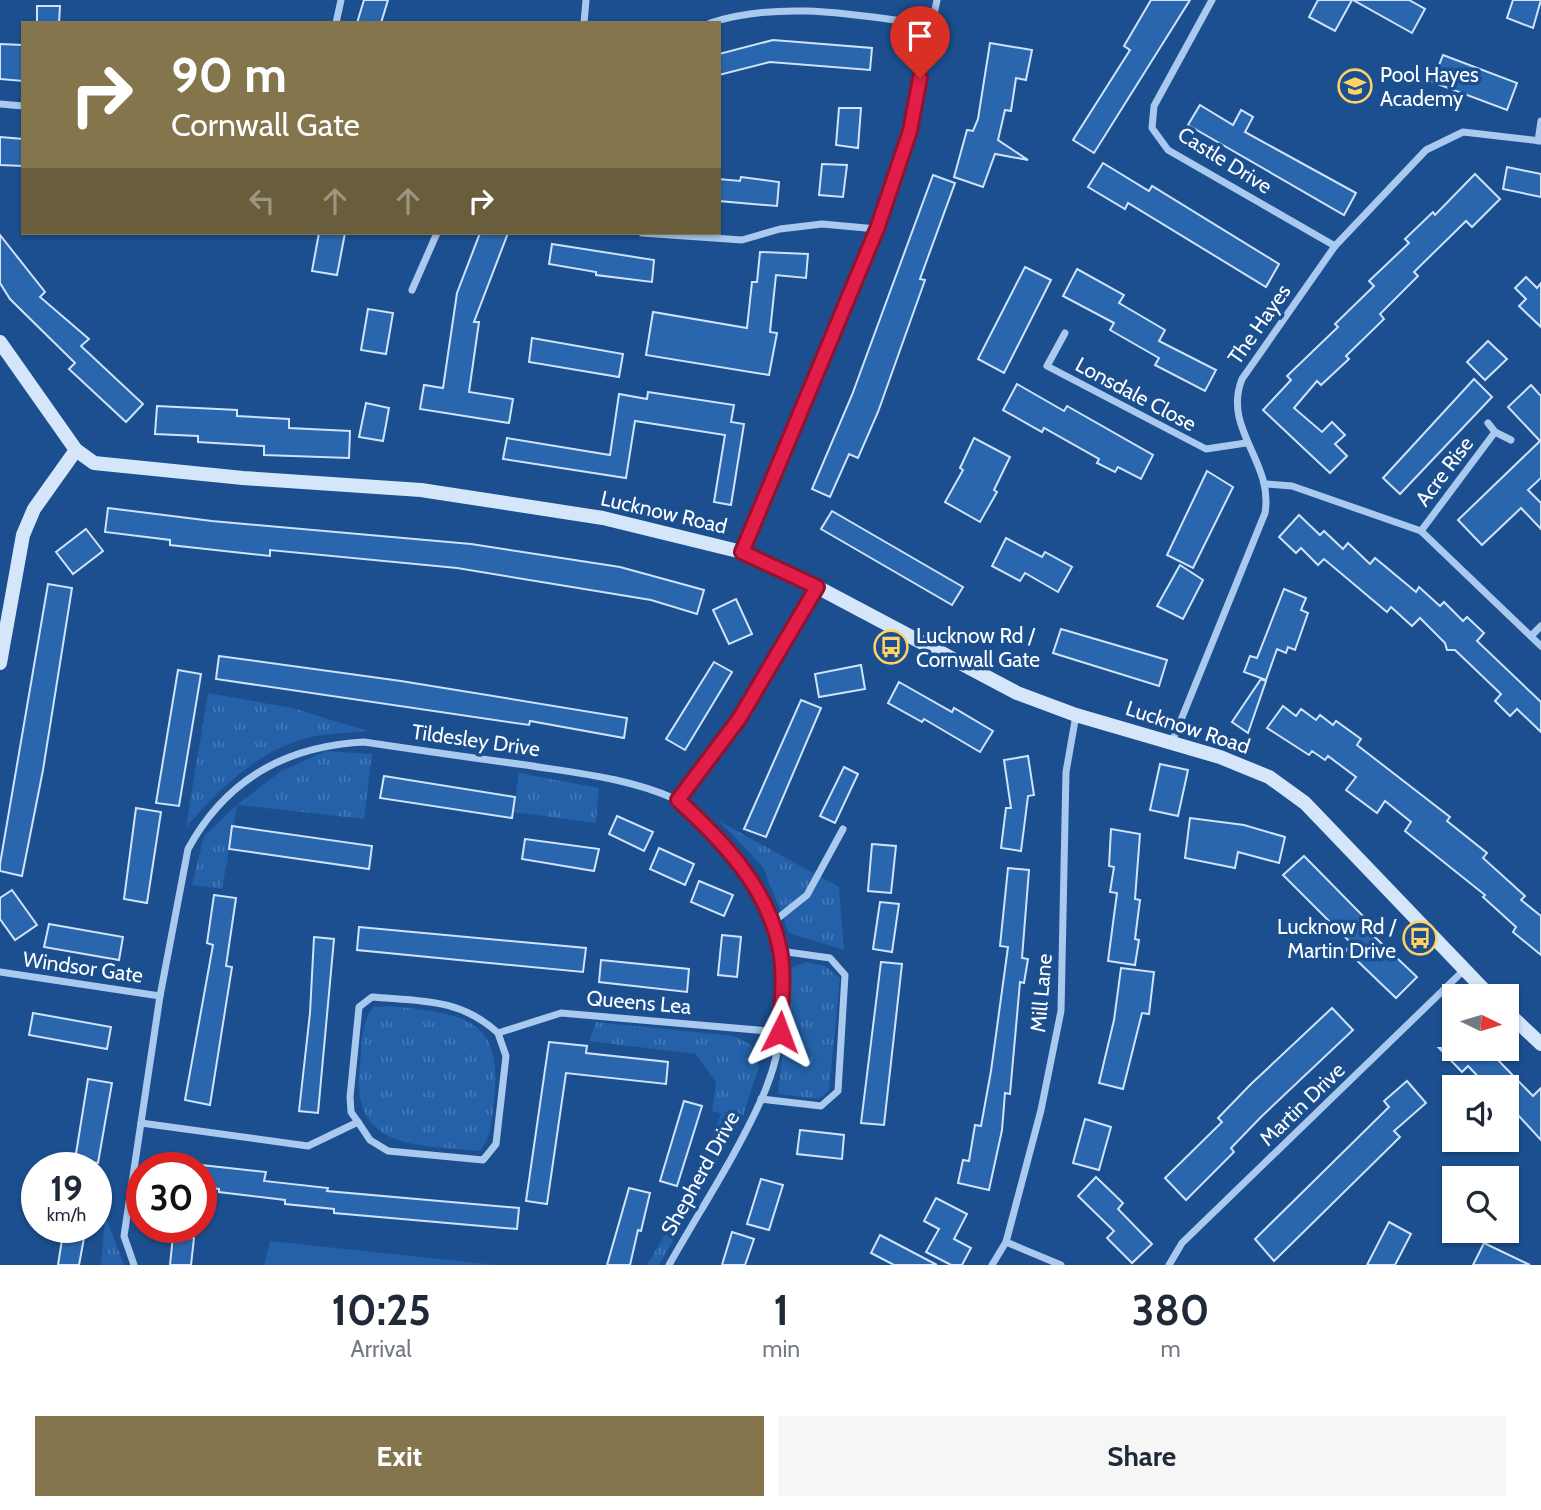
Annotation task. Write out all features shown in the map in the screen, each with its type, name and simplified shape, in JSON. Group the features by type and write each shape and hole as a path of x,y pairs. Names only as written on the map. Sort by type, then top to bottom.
{"street":[{"path":"336,21 341,0"},
{"path":"584,21 586,0"},
{"path":"742,552 877,229 910,131 937,0"},
{"name":"Castle Drive","path":"1212,0 1154,106 1153,128 1168,150 1335,246"},
{"path":"718,21 755,11 796,9 931,25"},
{"path":"0,104 21,106"},
{"path":"1540,141 1541,121"},
{"name":"The Hayes","path":"1266,484 1246,443 1235,395 1242,379 1335,246 1426,150 1463,132 1540,141"},
{"path":"671,235 742,240 780,229 822,224 877,229"},
{"path":"412,290 436,235"},
{"name":"Lonsdale Close","path":"1065,334 1047,366 1206,449 1246,443"},
{"path":"0,342 76,450 34,509 23,535 0,662"},
{"name":"Acre Rise","path":"1488,423 1495,432 1511,440"},
{"name":"Acre Rise","path":"1421,531 1495,432"},
{"name":"Lucknow Road","path":"76,450 94,463 119,468 421,490 603,518 742,552 817,587 1017,693 1076,715 1172,741 1269,777 1305,803 1478,984"},
{"path":"1172,741 1265,513 1266,484 1292,486 1421,531 1541,646"},
{"path":"678,800 739,719 817,587"},
{"path":"1531,636 1541,626"},
{"name":"Mill Lane","path":"992,1265 1006,1241 1041,1110 1060,1012 1066,772 1076,715"},
{"name":"Tildesley Drive","path":"160,996 188,849 199,831 240,786 258,772 302,751 329,744 364,742 584,774 630,783 678,800 701,821 751,878 772,923 780,951 780,1032"},
{"path":"772,923 807,895 843,829"},
{"name":"Shepherd Drive","path":"761,1099 821,1107 838,1091 845,975 830,958 780,951"},
{"name":"Martin Drive","path":"1169,1265 1182,1243 1464,971"},
{"name":"Windsor Gate","path":"0,972 160,996"},
{"path":"134,1265 124,1236 160,996"},
{"path":"372,997 448,1003 485,1020 498,1032 506,1056 496,1144 483,1160 388,1151 370,1140 351,1112 350,1097 359,1007 372,997"},
{"name":"Queens Lea","path":"498,1032 561,1013 780,1032"},
{"path":"1519,1023 1541,1044"},
{"name":"Shepherd Drive","path":"670,1265 761,1099 780,1032"},
{"path":"141,1123 308,1146 358,1122"},
{"path":"1006,1241 1061,1265"}],"green space":[{"path":"208,693 292,708 368,731 315,736 273,752 256,761 226,785 186,827"},
{"path":"326,751 372,754 364,819 237,805 281,771"},
{"path":"519,773 599,788 596,823 513,812"},
{"path":"237,805 222,889 192,885 204,836"},
{"path":"719,821 839,887 844,950 789,933 763,867"},
{"path":"806,962 825,966 840,978 829,1091 819,1099 778,1094 792,967"},
{"path":"391,1006 456,1017 472,1024 484,1035 492,1050 495,1072 491,1127 480,1151 433,1147 392,1138 376,1128 365,1113 359,1092 364,1027 373,1007"},
{"path":"596,1022 734,1036 753,1046 759,1066 742,1119 659,1265 647,1265 694,1186 721,1114 712,1111 716,1083 696,1054 589,1041"},
{"path":"112,1233 124,1265 101,1265 103,1243 112,1243"},
{"path":"270,1241 497,1265 264,1265"}],"building":[{"path":"364,0 388,0 382,21 358,21"},
{"path":"1151,0 1190,0 1094,153 1073,140 1130,50 1124,46"},
{"path":"1318,0 1352,0 1335,31 1309,17"},
{"path":"1353,0 1409,0 1425,9 1412,33"},
{"path":"1513,0 1541,0 1533,28 1507,18"},
{"path":"37,6 60,6 59,21 37,21"},
{"path":"773,40 872,48 870,70 770,62 721,74 721,53"},
{"path":"990,43 1032,50 1026,80 1016,78 1011,111 1005,110 998,140 1028,160 995,154 983,187 954,177 967,130 973,131 978,119"},
{"path":"0,44 21,45 21,81 0,79"},
{"path":"1443,55 1517,83 1507,110 1432,82"},
{"path":"1200,105 1233,125 1241,110 1253,117 1245,132 1356,193 1344,215 1188,125"},
{"path":"839,108 861,108 858,148 836,145"},
{"path":"0,137 21,139 21,166 0,165"},
{"path":"1103,163 1149,191 1152,186 1279,264 1266,287 1128,203 1125,209 1088,187"},
{"path":"822,164 847,165 843,197 819,195"},
{"path":"1507,167 1541,174 1541,197 1503,189"},
{"path":"1475,174 1500,199 1472,227 1466,221 1414,272 1418,276 1380,314 1384,319 1346,356 1349,359 1321,385 1317,381 1294,408 1322,432 1332,422 1345,435 1335,444 1347,456 1330,473 1263,410 1291,380 1287,376 1338,327 1335,324 1374,286 1369,281 1409,243 1405,239 1433,212 1435,215"},
{"path":"933,175 955,183 920,279 925,280 878,412 858,458 849,454 830,497 812,489 852,395"},
{"path":"741,177 779,182 777,206 721,201 721,179 740,181"},
{"path":"0,235 45,292 40,297 89,339 81,346 143,404 126,422 69,369 75,363 10,299 0,283"},
{"path":"319,235 345,235 337,275 312,271"},
{"path":"479,235 507,235 474,322 479,322 469,392 513,399 509,423 420,409 424,385 443,388 457,293"},
{"path":"552,244 654,260 652,282 596,275 596,272 549,264"},
{"path":"760,252 808,254 806,278 776,275 770,332 777,333 769,375 646,355 653,312 747,328 752,282 757,282"},
{"path":"1025,267 1051,280 1004,373 978,359"},
{"path":"1077,269 1124,295 1119,303 1165,330 1159,341 1216,370 1205,391 1155,365 1159,358 1110,330 1114,323 1063,296"},
{"path":"1526,277 1537,288 1541,283 1541,327 1519,306 1526,299 1515,288"},
{"path":"368,309 393,313 386,354 361,350"},
{"path":"532,338 623,354 619,377 529,362"},
{"path":"1488,341 1507,359 1485,380 1467,362"},
{"path":"1474,379 1492,397 1400,494 1383,478"},
{"path":"1017,384 1064,411 1067,406 1153,455 1141,479 1118,467 1115,472 1097,463 1099,459 1044,428 1042,432 1003,410"},
{"path":"1531,385 1541,396 1541,478 1528,490 1541,503 1541,529 1521,508 1482,545 1458,520 1540,441 1508,407"},
{"path":"648,392 734,405 731,422 744,424 731,505 714,502 725,435 635,421 626,478 503,459 507,438 610,455 619,394 647,399"},
{"path":"366,403 389,408 383,441 359,437"},
{"path":"157,406 237,410 237,416 289,419 289,428 350,431 349,458 264,455 264,446 198,442 198,436 155,434"},
{"path":"974,438 1010,457 994,490 997,492 980,522 945,502 963,470 960,468"},
{"path":"1207,471 1233,487 1193,568 1167,555"},
{"path":"108,508 212,521 471,544 620,567 704,590 697,614 651,600 457,568 270,550 270,556 170,545 170,540 105,532"},
{"path":"832,511 963,587 952,605 821,529"},
{"path":"1299,515 1320,535 1324,531 1343,549 1348,543 1370,564 1375,558 1416,592 1419,587 1440,606 1444,602 1463,621 1467,617 1484,633 1477,641 1541,702 1541,732 1517,709 1510,716 1495,701 1501,694 1455,650 1447,650 1445,643 1420,618 1412,626 1391,607 1387,612 1324,559 1318,565 1301,548 1296,553 1279,537"},
{"path":"86,529 103,551 73,574 56,552"},
{"path":"1006,538 1042,557 1045,552 1072,567 1058,592 1025,573 1020,581 992,566"},
{"path":"1180,565 1203,580 1183,619 1157,606"},
{"path":"48,584 72,588 43,770 22,876 0,871 0,864"},
{"path":"1284,589 1306,598 1301,610 1308,613 1295,650 1288,647 1286,653 1277,649 1266,680 1244,672 1250,656 1257,658"},
{"path":"736,599 752,634 729,644 713,610"},
{"path":"1061,629 1167,660 1159,686 1053,653"},
{"path":"219,656 401,681 627,718 624,738 530,721 529,725 216,679"},
{"path":"714,662 732,672 685,750 666,739"},
{"path":"861,665 865,689 819,697 815,674"},
{"path":"178,670 201,674 179,806 156,803"},
{"path":"1261,679 1266,681 1248,733 1232,722"},
{"path":"899,682 952,712 954,708 993,731 980,752 924,719 922,722 888,703"},
{"path":"801,700 821,708 766,837 744,829"},
{"path":"1283,706 1296,716 1301,709 1316,720 1320,715 1333,725 1336,721 1361,739 1357,745 1450,817 1447,821 1487,853 1483,858 1525,896 1521,900 1541,916 1541,955 1513,932 1516,927 1483,897 1485,895 1405,831 1411,822 1385,801 1377,813 1346,790 1356,777 1328,756 1325,760 1312,751 1309,755 1267,728"},
{"path":"1028,756 1034,795 1028,796 1021,851 1001,848 1006,808 1011,808 1004,760"},
{"path":"1160,764 1188,770 1178,816 1150,810"},
{"path":"844,767 858,774 835,823 820,816"},
{"path":"384,776 515,797 512,818 380,798"},
{"path":"136,808 161,812 147,903 124,899"},
{"path":"617,816 653,832 644,851 609,834"},
{"path":"1190,818 1244,825 1285,837 1279,863 1238,852 1235,868 1185,858"},
{"path":"232,826 372,846 369,869 229,849"},
{"path":"1111,829 1140,834 1135,899 1140,900 1135,939 1139,940 1135,965 1108,961 1117,893 1110,892 1114,867 1109,866"},
{"path":"525,839 599,849 594,871 522,859"},
{"path":"872,844 896,846 891,893 868,891"},
{"path":"659,848 694,864 685,885 650,869"},
{"path":"1304,856 1364,917 1359,922 1417,977 1396,998 1346,950 1352,944 1283,875"},
{"path":"1008,868 1029,870 1022,958 1028,959 1024,983 1020,982 1010,1094 1005,1093 1002,1130 989,1190 958,1183 963,1160 969,1161 975,1125 981,1126 991,1071 1008,947 1000,946"},
{"path":"699,881 733,895 724,916 691,902"},
{"path":"12,890 37,925 15,940 0,919 0,898"},
{"path":"214,895 236,898 226,966 232,967 210,1105 185,1100 213,945 207,943"},
{"path":"880,902 899,904 892,952 873,949"},
{"path":"49,924 123,937 119,960 44,947"},
{"path":"359,927 586,948 583,972 357,950"},
{"path":"722,935 741,937 737,977 718,975"},
{"path":"314,937 334,939 318,1113 299,1111 310,1013"},
{"path":"601,960 689,969 687,992 599,982"},
{"path":"881,962 902,964 884,1125 861,1123"},
{"path":"1121,968 1154,972 1149,1014 1142,1013 1123,1089 1099,1083 1114,1020"},
{"path":"1332,1008 1353,1030 1261,1117 1231,1148 1234,1152 1186,1200 1165,1178 1222,1122 1218,1118 1251,1084"},
{"path":"33,1013 111,1027 107,1049 29,1035"},
{"path":"549,1042 587,1046 586,1053 668,1062 666,1084 566,1073 547,1204 526,1201"},
{"path":"1451,1061 1499,1061 1513,1075 1477,1075 1468,1066 1462,1072"},
{"path":"88,1079 112,1083 100,1152 76,1152"},
{"path":"1407,1081 1426,1103 1394,1131 1400,1137 1274,1261 1255,1239 1389,1107 1384,1101"},
{"path":"1519,1082 1533,1096 1541,1088 1541,1140 1519,1116"},
{"path":"684,1101 702,1106 677,1186 660,1181"},
{"path":"1085,1119 1111,1127 1099,1170 1073,1163"},
{"path":"800,1130 844,1135 842,1159 797,1154"},
{"path":"217,1167 266,1172 264,1181 328,1188 327,1191 519,1208 517,1229 334,1213 334,1209 285,1204 285,1200 219,1192"},
{"path":"1096,1177 1123,1203 1118,1209 1152,1244 1132,1263 1107,1238 1114,1231 1078,1196"},
{"path":"761,1179 783,1185 769,1230 747,1224"},
{"path":"629,1188 650,1193 641,1231 638,1230 630,1265 607,1265"},
{"path":"936,1198 967,1214 954,1239 971,1248 962,1265 951,1265 926,1252 939,1229 924,1221"},
{"path":"1389,1222 1411,1234 1395,1265 1367,1265"},
{"path":"732,1232 754,1239 745,1265 722,1265"},
{"path":"880,1235 937,1265 894,1265 871,1253"},
{"path":"61,1243 83,1243 79,1265 58,1265"},
{"path":"172,1243 193,1243 191,1265 170,1265"},
{"path":"1484,1243 1530,1265 1473,1265"}],"place":[{"name":"Pool Hayes Academy","path":"1355,86"},
{"name":"Lucknow Rd / Cornwall Gate","path":"891,647"},
{"name":"Lucknow Rd / Martin Drive","path":"1420,938"}],"route":[{"path":"780,1032 780,951 767,909 751,878 701,821 678,800 739,719 817,587 742,552 877,229 910,131 920,78"}]}
